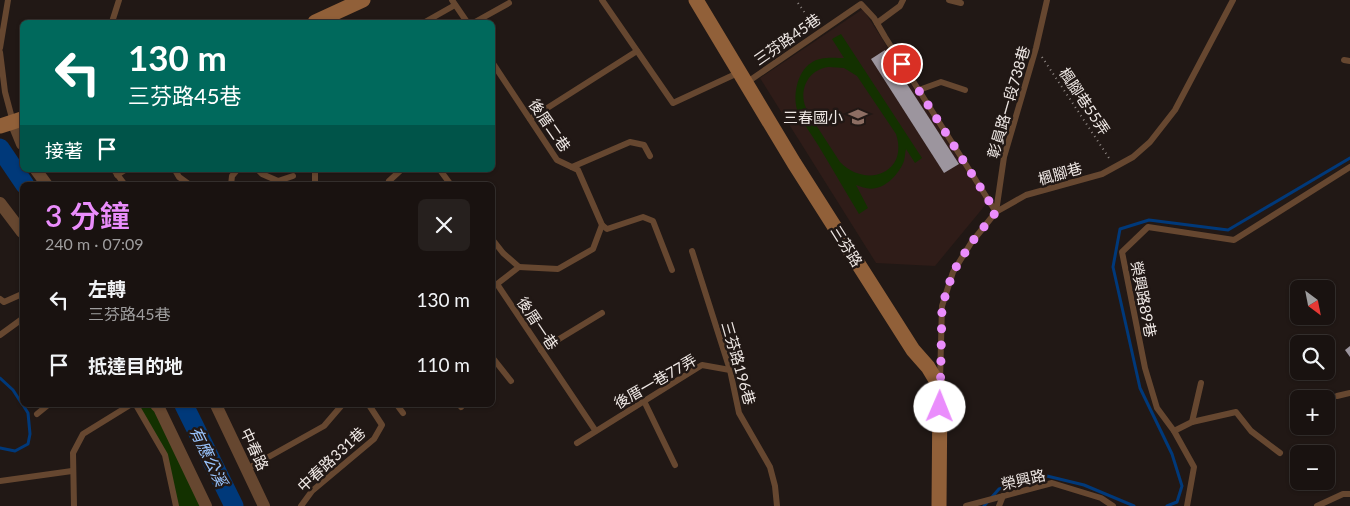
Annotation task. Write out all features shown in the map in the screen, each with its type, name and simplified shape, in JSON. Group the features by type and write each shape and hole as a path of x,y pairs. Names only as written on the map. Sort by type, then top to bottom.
{"street":[{"name":"三芬路","path":"696,0 799,171 913,350 928,367 940,387"},
{"path":"320,20 357,1"},
{"path":"13,123 20,139"},
{"path":"0,203 20,229"},
{"path":"939,506 940,387"},
{"path":"158,407 206,506"},
{"name":"中春路","path":"217,407 264,506"}],"lane":[{"path":"8,0 0,50 5,92 13,123"},
{"path":"113,20 119,0"},
{"path":"530,120 637,51 602,0"},
{"path":"876,23 900,6 903,0"},
{"path":"948,0 961,3"},
{"name":"彰員路一段738巷","path":"996,212 1004,157 1036,48 1047,0"},
{"name":"楓腳巷","path":"940,387 942,306 953,272 971,243 996,212 1026,195 1102,174 1133,157 1150,142 1175,110 1233,0"},
{"path":"428,20 453,2 466,20"},
{"path":"479,20 509,3"},
{"name":"三芬路45巷","path":"637,51 673,103 743,77 861,4 874,18 996,212"},
{"name":"後厝二巷","path":"495,67 557,160 578,170 602,225"},
{"path":"919,90 941,82 965,90"},
{"path":"572,167 630,142 644,145 650,156"},
{"name":"榮興路89巷","path":"1187,506 1194,467 1174,431 1157,408 1145,368 1122,252 1148,227 1234,240 1350,167"},
{"path":"176,172 186,182"},
{"path":"260,172 278,181 293,176"},
{"path":"389,181 399,172"},
{"path":"495,243 519,266 558,269 593,249 602,225 607,229 643,217 652,221 672,270"},
{"name":"三芬路196巷","path":"692,251 730,370 740,413 770,467 776,486 777,506"},
{"name":"後厝一巷","path":"519,266 495,286 595,430"},
{"path":"0,299 4,302 20,295"},
{"path":"541,350 602,313"},
{"path":"0,335 20,321"},
{"path":"495,361 511,381"},
{"name":"後厝一巷77弄","path":"577,443 702,365 730,370"},
{"path":"1192,422 1201,383"},
{"path":"1337,396 1350,392"},
{"path":"644,401 675,465"},
{"path":"37,414 46,407"},
{"path":"74,506 73,453 83,434 127,407"},
{"path":"137,407 165,455 176,506"},
{"path":"247,469 324,426 340,407"},
{"name":"中春路331巷","path":"301,506 312,491 374,439 382,425 370,407"},
{"path":"398,407 403,413"},
{"path":"1174,431 1192,422 1236,412 1251,431 1280,453"},
{"path":"0,481 72,471"},
{"name":"榮興路","path":"966,506 1052,483 1101,498 1113,506"},
{"path":"1317,506 1343,494 1350,494"},
{"path":"999,506 1004,496"}],"path":[{"path":"798,3 818,32"},
{"name":"楓腳巷55弄","path":"1036,48 1115,167"}],"shaded area":[{"name":"三春國小","path":"863,9 987,203 935,266 876,263 760,78"}],"green space":[{"path":"841,34 922,158 915,163 906,149 904,161 897,174 885,184 873,189 856,185 868,208 859,214 802,120 796,106 797,85 806,67 819,59 844,58 832,39","holes":["829,67 844,68 857,76 896,134 898,148 896,159 891,167 883,173 873,175 862,174 850,170 840,162 806,108 803,94 804,87 811,76"]},
{"path":"137,407 152,407 201,506 177,506 165,456"}],"building":[{"path":"885,50 959,164 944,173 871,59"},
{"path":"1350,346 1350,357 1345,350"}],"waterway":[{"name":"有應公溪","path":"0,148 23,182"},
{"path":"1167,506 1177,502 1182,486 1172,454 1140,388 1113,267 1120,229 1149,220 1228,230 1350,158"},
{"path":"0,378 13,390 20,401"},
{"path":"0,448 15,451 28,444 30,434 28,413 24,407"},
{"name":"有應公溪","path":"185,407 234,506"},
{"path":"984,506 999,489 1047,476 1084,485 1134,506"}],"place":[{"name":"三春國小","path":"858,117"}],"route":[{"path":"902,64 996,212 971,243 953,272 942,306 940,407"}]}
